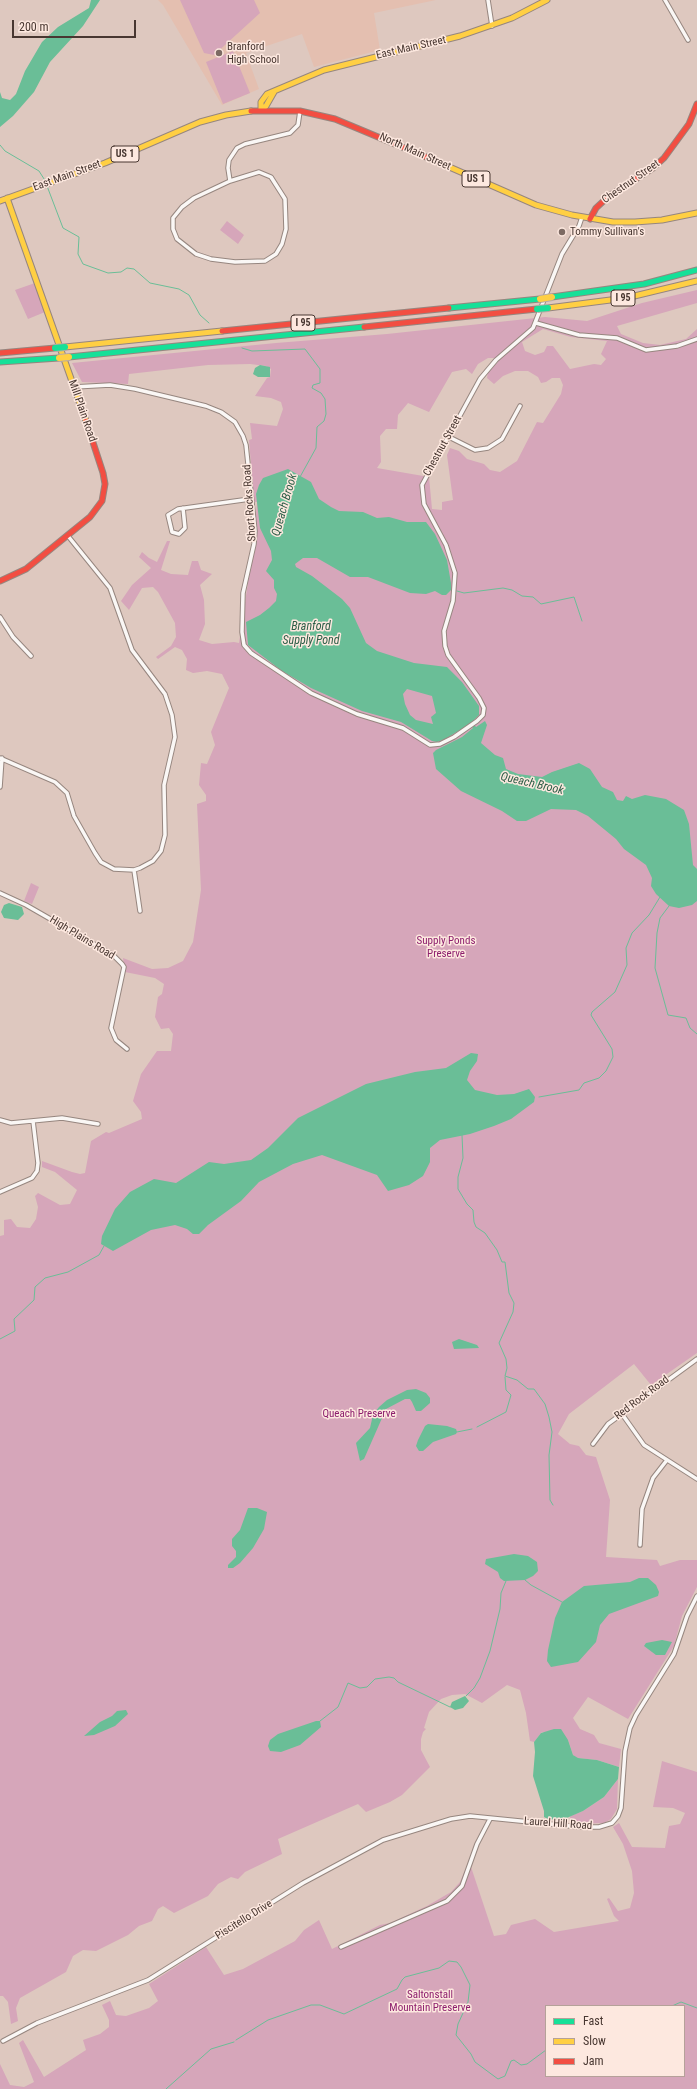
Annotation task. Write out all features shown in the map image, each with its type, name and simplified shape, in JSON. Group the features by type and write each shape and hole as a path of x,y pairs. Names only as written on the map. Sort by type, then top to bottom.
{"main road":[{"name":"East Main Street","path":"261,110 266,106 274,92 299,80 338,65 418,47 492,26 547,0"},
{"name":"Chestnut Street","path":"590,219 596,208 609,196 653,168 664,158 689,124 697,104"},
{"name":"North Main Street","path":"200,122 226,115 261,110 300,111 330,117 362,128 530,203 582,218 635,222 662,220 697,213"},
{"name":"East Main Street","path":"0,201 105,163 200,122"},
{"name":"Mill Plain Road","path":"0,581 26,569 68,536 99,507 104,495 105,484 100,462 7,198"},
{"name":"I 95","path":"0,353 552,297 644,284 697,270"},
{"name":"I 95","path":"0,362 69,357 548,308 626,298 697,281"}],"street":[{"path":"488,0 492,26"},
{"path":"665,0 688,40"},
{"path":"230,181 228,168 229,160 237,148 290,133 298,125 300,111"},
{"path":"259,172 271,176 285,200 286,229 282,244 276,254 265,261 235,262 203,257 191,251 177,239 174,233 173,218 182,206 194,198 230,181 259,172"},
{"name":"Chestnut Street","path":"483,715 484,708 481,702 452,660 445,646 444,631 453,601 455,572 446,545 422,498 424,480 484,374 496,360 531,331 536,324 562,254 579,226 582,218"},
{"path":"536,324 579,335 617,338 646,350 677,346 697,339"},
{"name":"Short Rocks Road","path":"74,387 105,385 125,387 196,403 226,415 235,422 245,439 254,538 243,593 242,632 243,642 246,648 311,693 357,714 398,726 432,746 445,742 472,725 483,715"},
{"path":"449,437 475,450 488,448 502,439 520,406"},
{"path":"183,508 185,528 179,534 172,532 168,515 178,509 183,508 250,499"},
{"path":"0,788 1,758 55,782 67,793 74,816 101,862 114,870 134,870 153,861 161,851 165,835 164,785 175,737 172,715 165,694 132,650 110,588 68,536"},
{"path":"0,616 13,637 31,656"},
{"path":"134,870 140,911"},
{"name":"High Plains Road","path":"0,893 26,905 107,952 122,964 124,967 111,1028 116,1040 127,1049"},
{"path":"0,1120 11,1123 62,1118 76,1119 98,1124"},
{"path":"0,1192 32,1178 36,1171 38,1163 33,1121"},
{"name":"Red Rock Road","path":"592,1444 608,1424 697,1359"},
{"path":"622,1414 644,1445 697,1479"},
{"path":"640,1545 642,1509 653,1478 667,1460"},
{"name":"Laurel Hill Road","path":"490,1818 580,1827 606,1825 615,1819 621,1808 625,1751 630,1728 636,1715 674,1654 687,1616 697,1596"},
{"name":"Piscitello Drive","path":"3,2041 37,2023 148,1980 308,1880 383,1840 457,1818 480,1816 490,1818"},
{"path":"341,1947 447,1901 462,1886 477,1844 490,1818"}],"shaded area":[{"name":"Branford High School","path":"158,0 436,0 374,13 380,50 314,67 302,34 246,53 259,89 222,105 163,5"}],"green space":[{"path":"180,0 254,0 260,13 214,55 204,53"},
{"path":"233,51 250,93 223,104 206,62"},
{"path":"227,221 244,235 238,244 220,230"},
{"path":"35,283 45,312 28,319 15,290"},
{"path":"697,290 697,303 617,326 621,334 643,343 660,345 686,339 697,329 697,1353 651,1385 634,1364 569,1414 558,1434 570,1444 579,1446 586,1455 596,1457 610,1500 606,1557 657,1560 660,1566 680,1560 697,1560 697,1587 682,1616 674,1646 628,1719 588,1697 573,1718 580,1729 594,1735 599,1743 621,1749 619,1767 597,1760 577,1758 573,1755 568,1740 542,1732 534,1742 530,1741 526,1713 520,1690 507,1685 482,1703 465,1694 452,1695 441,1699 429,1712 424,1728 426,1729 423,1732 421,1739 421,1750 430,1767 402,1795 390,1802 366,1812 358,1804 278,1839 282,1854 245,1872 238,1879 231,1877 218,1884 208,1896 174,1913 163,1906 158,1909 152,1921 139,1926 128,1935 96,1951 83,1950 73,1956 66,1972 20,1998 16,2008 18,2021 11,2024 8,2002 3,1996 0,1996 0,1236 4,1235 4,1220 11,1219 17,1227 30,1228 36,1219 38,1207 35,1196 38,1193 60,1205 70,1204 77,1190 55,1172 42,1167 42,1161 72,1172 80,1174 85,1173 91,1141 106,1132 109,1133 142,1119 141,1112 133,1101 141,1074 157,1051 171,1051 173,1034 169,1028 161,1029 155,1017 158,997 162,994 164,984 155,978 125,972 123,958 152,969 168,968 183,961 193,942 201,890 197,804 206,801 206,795 199,785 201,763 207,764 215,745 211,732 229,688 222,674 207,671 193,673 186,670 187,659 182,650 175,647 158,659 156,657 171,646 176,637 175,623 158,592 153,587 142,588 129,610 121,601 132,585 151,568 139,557 142,552 157,562 167,541 170,541 161,570 171,574 188,575 192,561 198,561 201,570 212,574 200,585 204,600 205,624 199,640 212,644 239,643 254,542 257,502 254,502 249,440 252,439 250,423 277,426 283,409 281,402 271,398 255,396 267,378 270,377 271,369 266,366 250,364 208,365 129,374 128,384 82,382 72,363 276,343 387,334 545,317 587,321 642,303","holes":["543,329 571,337 607,341 601,354 606,359 601,365 594,364 570,369 553,346 547,346 544,352 535,355 525,351 522,342","488,358 494,358 498,362 488,372 487,378 494,384 503,376 515,371 528,371 538,377 541,383 552,378 560,378 563,385 561,394 543,423 537,422 517,461 500,472 490,470 484,464 467,459 459,451 450,448 447,455 453,500 442,502 442,510 432,509 429,477 377,468 381,462 380,436 386,429 397,429 398,415 408,403 429,412 452,372 466,369 472,374 478,364"]},
{"path":"31,883 39,887 32,904 24,901"},
{"name":"Saltonstall Mountain Preserve","path":"662,1761 697,1772 697,2089 0,2089 0,2064 10,2085 24,2087 34,2082 19,2043 23,2040 44,2077 86,2050 83,2040 100,2034 109,2027 109,2020 102,2005 110,2001 116,2015 126,2016 149,2008 158,2001 149,1984 206,1947 224,1975 243,1969 295,1941 304,1930 319,1920 332,1949 380,1925 390,1923 427,1906 451,1892 460,1882 469,1861 494,1936 506,1934 511,1925 535,1919 554,1932 619,1921 614,1916 607,1899 609,1898 618,1911 630,1908 634,1893 632,1871 623,1844 613,1827 619,1823 632,1847 665,1848 669,1826 680,1824 685,1813 673,1808 653,1807"},
{"path":"618,1779 617,1809 611,1819 604,1823 571,1824 570,1816 583,1811 604,1797"}],"water":[{"path":"91,0 100,0 83,26 50,62 34,92 13,116 0,127 0,92 2,98 10,100 16,94 25,71 42,42 58,27 89,8"},
{"path":"260,365 270,367 270,377 258,377 253,374 255,368"},
{"name":"Branford Supply Pond","path":"288,469 311,482 319,499 339,511 363,512 377,518 389,517 407,522 426,522 435,534 447,560 451,590 446,595 442,595 435,591 426,594 410,593 368,577 350,577 317,558 303,558 295,564 296,567 312,576 342,599 350,608 366,643 377,651 414,663 447,667 462,682 479,706 479,715 472,722 476,727 485,721 487,725 481,743 495,755 503,758 506,769 518,774 542,777 579,763 590,769 602,787 613,792 617,800 623,801 626,796 632,799 645,795 666,799 684,810 689,824 693,865 697,869 697,901 692,905 679,908 669,906 656,894 651,886 652,878 646,865 624,849 616,839 588,816 576,810 551,809 526,821 517,821 502,811 461,791 436,769 433,753 462,737 473,728 470,724 445,739 437,742 432,741 401,722 362,711 311,688 282,671 248,645 246,622 260,615 269,608 276,601 277,594 274,588 274,580 266,571 272,560 271,551 260,528 256,494 263,478","holes":["407,689 432,696 436,713 431,717 433,724 416,720 410,715 405,704 403,694"]},
{"path":"9,903 22,907 24,914 18,920 4,918 1,912 4,905"},
{"path":"471,1053 478,1054 477,1061 470,1071 467,1080 475,1090 497,1095 514,1094 529,1089 535,1097 534,1102 511,1119 494,1126 470,1134 440,1140 430,1148 430,1162 423,1176 409,1185 388,1191 377,1175 322,1155 293,1164 259,1182 241,1201 208,1225 199,1234 193,1234 187,1229 175,1225 151,1230 113,1251 101,1244 102,1236 115,1209 130,1192 154,1179 176,1183 209,1162 224,1164 251,1160 268,1148 298,1118 366,1084 415,1072 446,1068"},
{"path":"459,1339 477,1345 479,1348 454,1349 452,1342"},
{"path":"416,1389 426,1393 430,1398 430,1403 421,1411 416,1411 410,1399 405,1399 386,1409 364,1459 360,1461 356,1443 370,1428 373,1415 379,1407 387,1400 407,1390"},
{"path":"428,1424 447,1426 456,1429 457,1432 456,1434 433,1442 423,1451 419,1451 416,1446 418,1440 425,1426"},
{"path":"248,1508 257,1508 267,1512 264,1529 253,1548 240,1563 233,1568 228,1568 228,1565 236,1557 236,1551 232,1546 232,1539 240,1530"},
{"path":"514,1554 528,1556 537,1562 538,1571 533,1576 525,1580 504,1581 500,1578 498,1572 485,1564 486,1559"},
{"path":"639,1578 648,1578 656,1585 659,1592 658,1596 609,1614 600,1625 596,1642 578,1662 551,1667 547,1661 548,1650 555,1618 562,1602 584,1586 630,1582"},
{"path":"662,1640 672,1642 665,1655 656,1655 644,1646 646,1643"},
{"path":"465,1696 469,1701 463,1708 455,1710 450,1707 452,1702"},
{"path":"126,1710 128,1714 115,1726 94,1735 84,1736 100,1722 112,1716 117,1711"},
{"path":"320,1721 321,1727 300,1745 281,1752 270,1751 268,1746 270,1740 278,1734"},
{"path":"554,1729 561,1729 568,1740 573,1755 578,1758 597,1760 619,1767 618,1779 604,1797 583,1811 562,1820 548,1819 544,1817 544,1811 533,1776 535,1752 534,1742 541,1733"}],"waterway":[{"name":"Queach Brook","path":"0,145 5,151 39,171 46,182"},
{"name":"Queach Brook","path":"47,186 63,228 79,237 78,254 83,264 108,273 121,272 127,268 134,269 150,283 179,289 189,295 200,315 209,323"},
{"name":"Queach Brook","path":"242,348 252,351 305,349 320,369 320,383 313,385 312,388 321,393 325,399 326,414 324,421 317,427 316,448 300,477"},
{"path":"457,591 464,593 503,588 512,590 522,596 533,597 541,604 574,597 582,621"},
{"name":"Queach Brook","path":"539,1097 579,1090 584,1083 599,1078 606,1071 613,1057 612,1049 591,1015 592,1012 615,992 627,965 626,948 632,933 649,915 660,897"},
{"path":"669,906 660,918 657,933 655,968 668,1015 686,1018 690,1028 697,1034"},
{"path":"462,1135 463,1158 458,1177 458,1189 467,1204 473,1210 476,1227 485,1233 497,1250 502,1262 505,1262 509,1293 514,1303 513,1312 499,1343 506,1359 507,1368 505,1376 517,1380 528,1389 534,1389 545,1404 549,1417 552,1432 549,1455 550,1500 553,1505"},
{"name":"Queach Brook","path":"0,1339 15,1331 14,1319 34,1300 35,1287 45,1278 68,1272 99,1255 104,1246"},
{"path":"477,1427 506,1412 511,1395 506,1390 505,1377"},
{"path":"457,1432 472,1429"},
{"path":"525,1580 531,1585 562,1602"},
{"path":"466,1696 474,1688 480,1678 490,1651 500,1609 501,1593 506,1581"},
{"path":"320,1721 338,1707 348,1683 360,1688 367,1687 375,1679 389,1677 394,1678 398,1682 450,1707"},
{"path":"236,2040 268,2020 311,2005 320,2005 344,2014 397,1989 405,1977 439,1968 449,1961 457,1962 470,1985 468,2002 458,2024 456,2035 471,2054 475,2062 498,2079 505,2076 511,2061 514,2060 521,2065 527,2064 545,2051"},
{"path":"674,2005 681,2002 697,2008"},
{"path":"166,2089 211,2049 234,2042"}],"traffic: fast":[{"path":"552,297 644,284 697,270"},
{"path":"449,308 540,299"},
{"path":"537,309 548,308"},
{"path":"69,357 364,327"},
{"path":"55,348 65,347"},
{"path":"0,362 59,358"}],"traffic: slow":[{"path":"261,110 261,102 267,94 324,70 460,36 512,18 547,0"},
{"path":"261,110 266,106 274,92"},
{"path":"0,201 105,163 200,122 226,115 251,111"},
{"path":"438,162 536,205 572,215 613,222 635,222 662,220 697,213"},
{"path":"7,198 86,421"},
{"path":"548,308 626,298 697,281"},
{"path":"540,299 552,297"},
{"path":"65,347 222,331"},
{"path":"59,358 69,357"}],"traffic: jam":[{"path":"590,219 596,208 609,196 653,168 664,158 689,124 697,104"},
{"path":"251,111 300,111 335,119 438,162"},
{"path":"222,331 449,308"},
{"path":"364,327 537,309"},
{"path":"0,353 55,348"},
{"path":"0,581 26,569 90,517 102,501 105,484 103,473 86,421"}],"place":[{"name":"Branford High School","path":"219,53"},
{"name":"Tommy Sullivan's","path":"562,232"}],"park label":[{"name":"Supply Ponds Preserve","path":"446,947"},
{"name":"Queach Preserve","path":"359,1414"}]}
